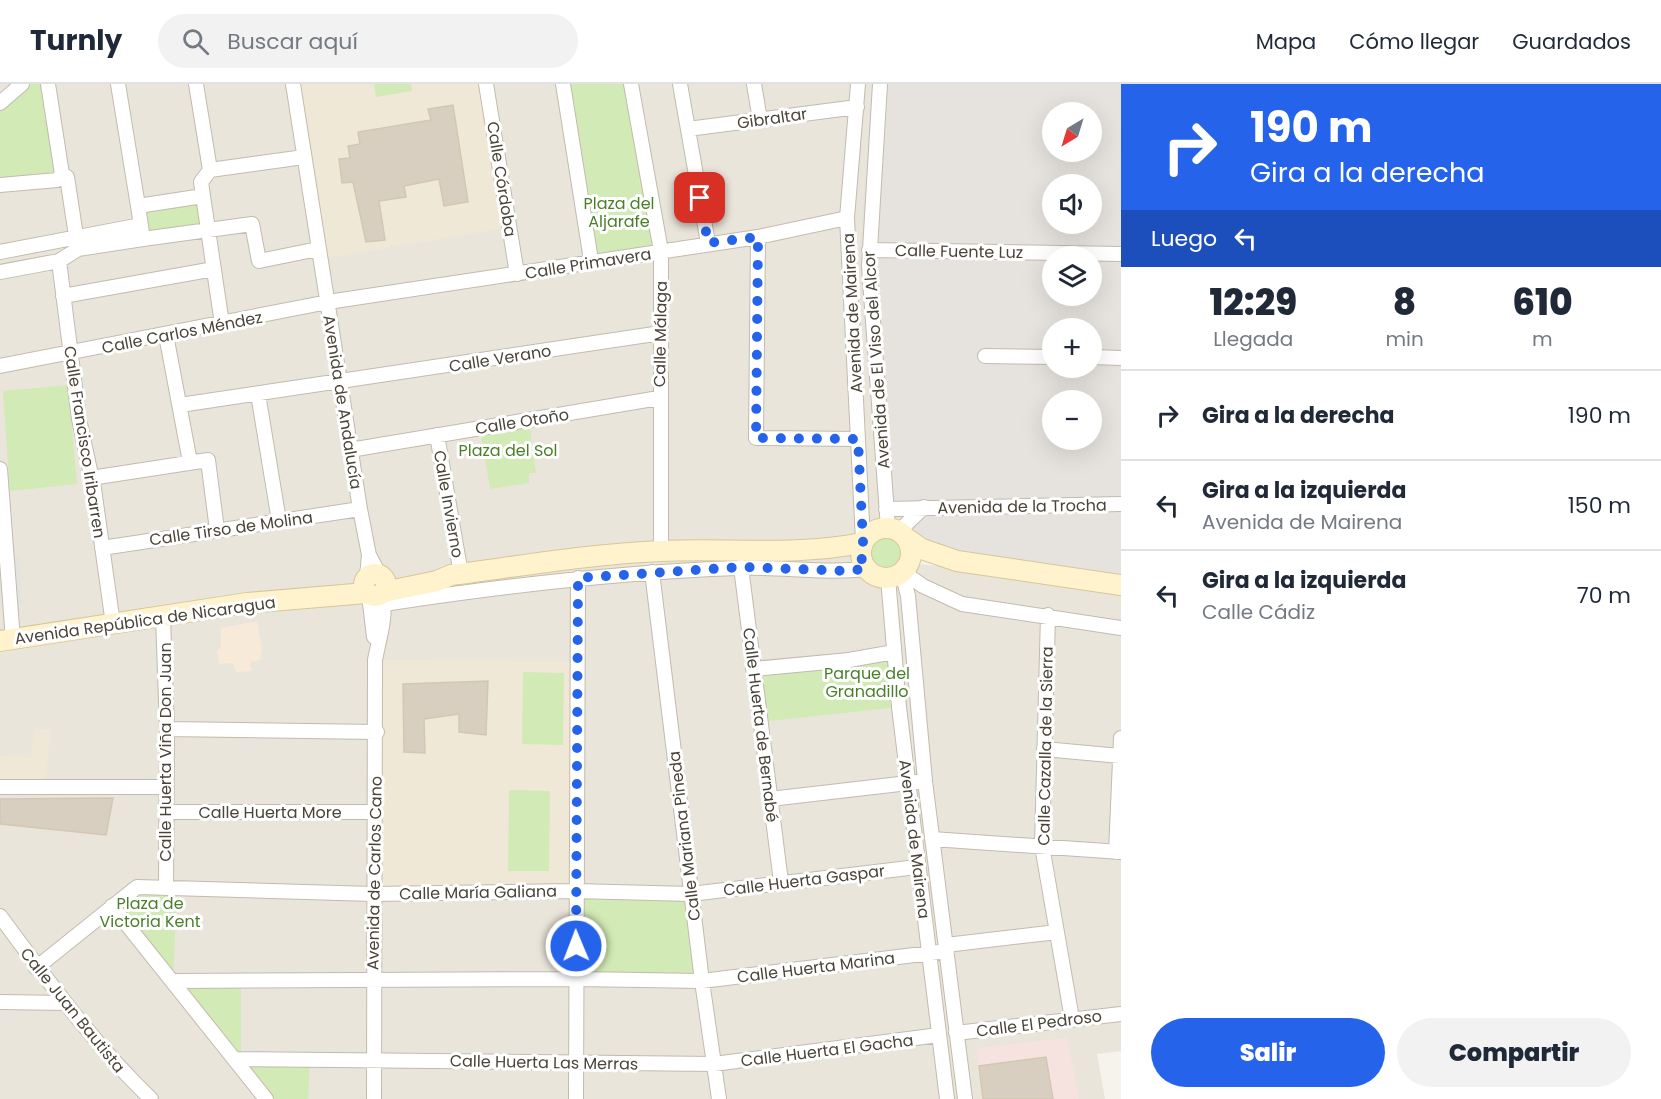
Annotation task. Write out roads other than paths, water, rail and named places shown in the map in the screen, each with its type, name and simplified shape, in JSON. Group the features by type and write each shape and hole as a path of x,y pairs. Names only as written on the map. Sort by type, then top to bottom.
{"street":[{"path":"0,103 22,84"},
{"path":"0,185 57,180 62,174 48,84"},
{"path":"118,84 142,232"},
{"path":"196,84 210,170"},
{"name":"Avenida de Andalucía","path":"293,84 350,450 376,588"},
{"name":"Calle Córdoba","path":"486,84 518,274"},
{"path":"563,84 591,260"},
{"name":"Calle Málaga","path":"631,84 662,251 659,398 661,551"},
{"path":"680,84 708,243"},
{"path":"754,84 760,120"},
{"name":"Avenida de Mairena","path":"858,84 848,218 862,542"},
{"name":"Avenida de El Viso del Alcor","path":"880,84 868,250 895,526"},
{"name":"Gibraltar","path":"688,129 856,107"},
{"path":"222,324 201,182 210,170 303,157"},
{"path":"62,174 67,177 78,243"},
{"path":"138,206 203,196"},
{"name":"Calle Primavera","path":"328,302 518,274 591,260 758,237 848,218"},
{"path":"0,252 78,243 142,232 252,224 259,261 318,249"},
{"path":"758,237 756,438 858,439"},
{"path":"0,272 59,261 78,243"},
{"path":"18,249 21,269"},
{"name":"Calle Fuente Luz","path":"868,250 1121,254"},
{"name":"Calle Francisco Iribarren","path":"59,261 79,419 92,478 113,624"},
{"path":"63,296 214,269"},
{"name":"Calle Carlos Méndez","path":"0,366 328,302"},
{"name":"Calle Verano","path":"180,405 661,333"},
{"path":"166,335 190,462"},
{"path":"985,356 1042,357"},
{"path":"1102,357 1121,358"},
{"path":"258,394 279,521"},
{"name":"Calle Otoño","path":"350,450 659,398"},
{"name":"Calle Invierno","path":"437,435 456,574"},
{"path":"92,478 208,460 217,530"},
{"path":"0,469 6,555 6,640"},
{"name":"Avenida de la Trocha","path":"895,526 924,507 1121,504"},
{"name":"Avenida de la Trocha","path":"895,526 924,507"},
{"name":"Calle Tirso de Molina","path":"102,548 360,509"},
{"path":"895,526 873,531 862,542 860,554 864,567 875,576 957,561"},
{"path":"895,526 922,549 957,561 1121,585"},
{"path":"895,526 911,553 900,572 908,596 925,782 965,1099"},
{"name":"Avenida República de Nicaragua","path":"6,640 290,598 310,600 376,588 437,581 456,574 578,557 661,551 794,550 862,542"},
{"name":"Avenida República de Nicaragua","path":"794,550 864,567"},
{"name":"Avenida República de Nicaragua","path":"376,588 528,582 741,567 847,571 864,567"},
{"name":"Calle Huerta de Bernabé","path":"741,567 781,882"},
{"name":"Calle Mariana Pineda","path":"652,572 702,981 719,1099"},
{"path":"900,572 953,602 1121,628"},
{"name":"Avenida de Mairena","path":"900,572 894,652 917,867 931,953 947,1099"},
{"path":"576,1099 578,578"},
{"name":"Avenida de Carlos Cano","path":"374,1099 373,894 377,732 376,588"},
{"name":"Calle Cazalla de la Sierra","path":"1048,615 1042,846 1072,1019"},
{"name":"Calle Huerta Viña Don Juan","path":"163,617 167,729 166,888"},
{"path":"753,669 849,660 894,652"},
{"path":"167,729 377,732"},
{"path":"932,839 1118,852 1121,738"},
{"path":"1044,750 1120,756"},
{"path":"770,799 908,782 925,782"},
{"path":"0,787 166,787"},
{"name":"Calle Huerta More","path":"166,812 374,812"},
{"name":"Calle Huerta Gaspar","path":"691,894 917,867"},
{"name":"Calle María Galiana","path":"36,968 137,887 373,894 575,891 691,894"},
{"path":"112,906 266,1099"},
{"name":"Calle Juan Bautista","path":"0,916 36,968 109,1058 151,1099"},
{"path":"931,953 946,948 1057,932"},
{"name":"Calle Huerta Marina","path":"172,981 373,982 577,979 702,981 931,953"},
{"path":"0,1002 65,1003"},
{"name":"Calle El Pedroso","path":"956,1033 1121,1014"},
{"name":"Calle Huerta El Gacha","path":"714,1064 939,1035"},
{"name":"Calle Huerta Las Merras","path":"235,1059 714,1064"}],"park label":[{"name":"Plaza del Aljarafe","path":"619,212"},
{"name":"Plaza del Sol","path":"508,450"},
{"name":"Parque del Granadillo","path":"867,682"},
{"name":"Plaza de Victoria Kent","path":"150,912"}]}
